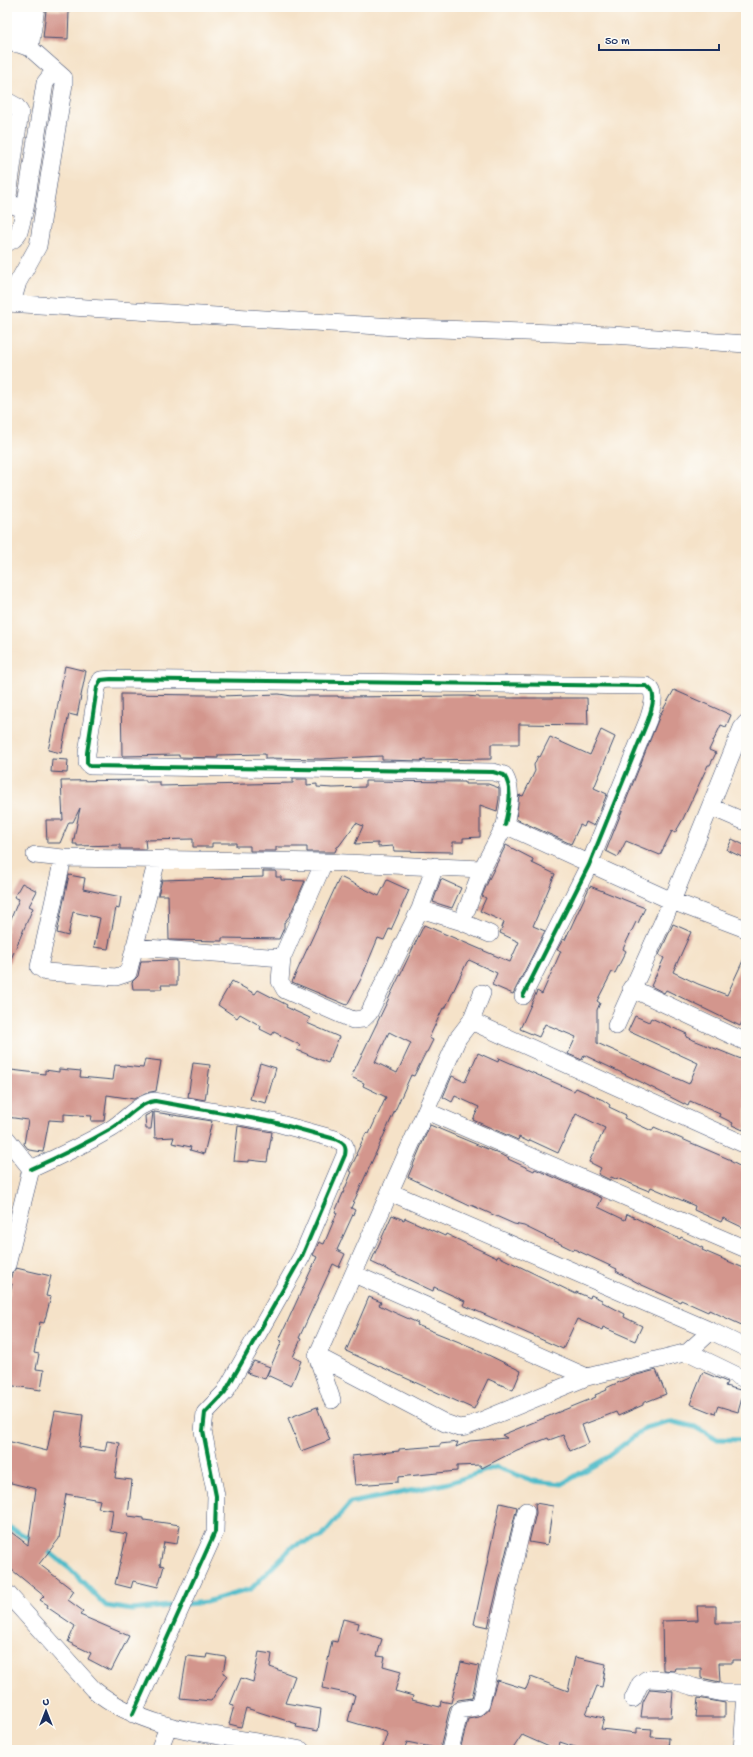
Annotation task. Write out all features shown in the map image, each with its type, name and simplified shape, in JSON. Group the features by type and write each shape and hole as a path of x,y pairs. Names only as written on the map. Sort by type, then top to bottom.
{"street":[{"path":"17,44 21,7"},
{"path":"17,44 36,7"},
{"path":"17,44 55,70 64,78 64,84 38,246 18,282 9,303 411,328 612,335 746,344"},
{"path":"35,251 11,241 19,232 25,208 45,83 55,70"},
{"path":"7,101 16,106 20,112 8,196 10,203 15,206 25,208"},
{"path":"462,922 482,869 505,825 510,790 509,783 504,775 492,772 90,766 87,763 87,753 97,688 101,680 650,687 653,694 653,704 648,720 589,865 523,996"},
{"path":"616,1026 631,988 672,901 742,728 746,723"},
{"path":"711,807 746,822"},
{"path":"505,825 589,865 672,901 746,929"},
{"path":"35,855 63,858 324,862 482,869"},
{"path":"63,858 39,967 46,972 121,976 128,973 157,860"},
{"path":"324,862 282,958 280,981 285,990 353,1020 363,1019 369,1013 420,909 435,866"},
{"path":"420,909 462,922 490,934"},
{"path":"134,947 282,958"},
{"path":"631,988 746,1042"},
{"path":"332,1400 317,1356 458,1038 470,1021 482,993"},
{"path":"470,1021 746,1145"},
{"path":"31,1169 79,1147 113,1128 144,1104 155,1101 273,1122 335,1139 344,1143 347,1148 302,1256 225,1392 205,1413 204,1431 216,1496 215,1532 133,1714"},
{"path":"426,1111 746,1249"},
{"path":"7,1139 31,1169"},
{"path":"7,1265 31,1169"},
{"path":"390,1192 711,1330 746,1348"},
{"path":"354,1274 587,1377"},
{"path":"317,1356 445,1423 459,1428 466,1427 587,1377 688,1352 711,1330"},
{"path":"688,1352 746,1380"},
{"path":"450,1750 460,1710 477,1707 481,1703 526,1511"},
{"path":"7,1593 92,1689 105,1700 133,1714 168,1726 294,1749"},
{"path":"633,1699 640,1684 647,1679 671,1680 694,1687 723,1693 746,1693 742,1750"},
{"path":"159,1750 168,1726"}],"building":[{"path":"46,10 69,11 68,39 43,38"},
{"path":"65,666 86,671 77,716 69,714 61,753 48,750"},
{"path":"674,690 731,715 726,727 721,725 709,750 716,753 710,765 708,765 683,819 675,833 672,831 660,855 626,841 618,857 606,851 660,715"},
{"path":"121,694 221,696 279,694 292,696 338,697 466,696 479,698 587,698 588,725 519,724 519,744 491,744 491,759 421,760 423,761 382,760 382,756 321,759 265,758 265,754 218,755 218,758 179,757 179,755 122,756"},
{"path":"601,730 615,737 594,788 607,794 594,826 586,822 584,827 580,825 571,844 516,819 519,795 520,797 520,795 523,796 535,771 534,765 538,756 540,757 550,737 590,755"},
{"path":"52,759 68,760 67,773 51,772"},
{"path":"293,779 307,779 307,785 317,784 317,787 333,788 365,787 365,781 465,782 465,784 488,784 499,788 499,799 497,811 480,805 480,837 463,838 463,842 453,842 453,852 394,851 393,846 378,847 378,843 355,844 363,826 356,823 337,847 335,852 307,852 307,847 276,847 276,851 250,851 250,846 236,846 236,843 212,843 212,847 193,847 193,839 145,840 146,849 120,849 120,845 77,846 77,844 73,844 80,808 73,822 69,822 60,843 47,843 46,820 63,820 61,781 146,780 146,782 160,782 160,786 293,783"},
{"path":"732,839 746,846 746,859 727,850"},
{"path":"506,845 533,859 532,863 555,874 533,926 545,931 513,994 492,985 497,973 469,960 467,962 445,1009 443,1008 429,1038 433,1040 414,1076 411,1075 351,1208 355,1210 337,1250 345,1254 339,1267 333,1264 299,1338 301,1339 293,1357 301,1361 291,1386 267,1375 282,1341 279,1340 317,1257 313,1255 319,1242 324,1244 337,1213 335,1212 352,1172 349,1171 357,1155 356,1154 366,1133 369,1134 386,1097 363,1086 364,1083 351,1077 424,925 510,962 519,942 500,933 504,922 480,911 486,898 482,896","holes":["389,1032 411,1043 397,1073 375,1062"]},
{"path":"263,871 276,871 276,877 281,877 281,880 305,881 290,915 284,923 284,928 279,939 222,938 222,941 169,940 168,895 158,895 162,880 263,877"},
{"path":"69,875 85,878 83,889 121,897 119,909 116,908 108,949 94,947 100,918 73,912 68,936 57,933"},
{"path":"340,877 379,896 387,880 409,890 391,930 389,929 384,940 378,938 361,979 347,1005 292,982"},
{"path":"441,879 461,888 452,908 433,902"},
{"path":"22,883 37,891 29,906 33,908 7,968 7,928 19,899 14,897"},
{"path":"590,886 645,908 638,923 636,922 623,949 626,951 615,973 612,972 597,1001 600,1003 597,1010 597,1043 689,1084 698,1063 628,1031 635,1016 649,1022 651,1018 687,1034 686,1037 746,1061 746,1129 744,1128 743,1130 732,1125 733,1123 719,1116 720,1114 690,1101 688,1106 584,1055 582,1060 568,1054 576,1037 545,1024 539,1037 520,1029 537,991 542,994 561,951 557,950 563,939 565,940"},
{"path":"673,924 691,932 673,972 698,984 727,995 746,954 746,1024 742,1022 740,1026 666,990 664,993 651,986 664,958 659,955"},
{"path":"177,960 177,985 161,985 162,989 133,989 132,982 138,976 141,961"},
{"path":"232,981 255,994 258,990 287,1005 286,1007 310,1018 307,1023 339,1037 328,1063 297,1050 300,1045 274,1032 272,1035 260,1029 261,1026 240,1014 237,1018 218,1005"},
{"path":"478,1053 498,1062 499,1058 574,1091 576,1088 603,1100 610,1105 609,1107 626,1115 624,1118 652,1131 654,1127 731,1160 730,1161 743,1168 742,1170 746,1172 746,1229 723,1218 721,1222 694,1210 695,1206 651,1187 649,1191 617,1178 611,1177 610,1180 598,1174 601,1168 589,1162 605,1128 576,1114 558,1153 530,1140 529,1142 519,1137 518,1140 473,1120 479,1107 455,1096 452,1102 443,1097 452,1076 465,1082"},
{"path":"145,1059 161,1061 156,1091 145,1093 134,1099 107,1095 104,1121 91,1121 92,1116 64,1114 64,1121 49,1120 43,1152 29,1150 24,1144 28,1120 7,1117 7,1100 11,1070 45,1074 45,1070 59,1072 59,1069 81,1071 80,1077 113,1080 115,1065 143,1068"},
{"path":"193,1063 210,1065 205,1100 188,1097"},
{"path":"260,1063 276,1068 266,1103 250,1099"},
{"path":"153,1112 151,1129 146,1129 145,1116"},
{"path":"154,1112 212,1121 204,1154 190,1150 191,1147 172,1143 174,1137 155,1138"},
{"path":"430,1125 509,1158 508,1159 534,1171 535,1169 602,1198 598,1207 625,1220 627,1214 680,1239 681,1237 703,1248 702,1250 746,1269 746,1327 709,1310 708,1312 681,1300 680,1302 642,1285 616,1271 617,1269 574,1249 573,1250 524,1226 514,1224 471,1205 470,1206 408,1177"},
{"path":"238,1126 272,1132 267,1162 249,1160 249,1162 234,1161"},
{"path":"392,1215 404,1220 405,1218 445,1236 446,1234 497,1258 498,1256 576,1294 576,1292 590,1298 591,1295 602,1300 602,1302 625,1314 624,1317 642,1326 635,1341 603,1327 602,1330 577,1319 563,1349 463,1305 465,1301 434,1287 433,1291 371,1262"},
{"path":"16,1268 51,1276 46,1296 51,1297 44,1323 40,1322 34,1353 39,1354 36,1369 44,1370 41,1390 7,1385 7,1304 12,1284 9,1284 12,1273"},
{"path":"369,1297 381,1302 379,1305 418,1323 417,1325 474,1348 521,1371 513,1390 488,1379 474,1409 346,1351"},
{"path":"254,1361 270,1367 265,1379 247,1373"},
{"path":"656,1370 666,1394 643,1403 643,1405 618,1416 616,1412 582,1425 589,1443 570,1451 563,1435 549,1440 548,1438 517,1450 482,1468 480,1465 457,1466 457,1471 398,1477 398,1482 355,1485 352,1456 399,1451 399,1449 440,1446 440,1444 458,1442 456,1447 470,1441 507,1438 502,1435 596,1397 595,1395 607,1390 606,1388 633,1376"},
{"path":"703,1372 727,1382 725,1386 744,1391 738,1412 718,1406 715,1414 690,1404"},
{"path":"317,1407 330,1440 301,1451 288,1418"},
{"path":"55,1411 83,1415 79,1447 105,1451 107,1441 120,1443 115,1478 132,1480 128,1516 144,1518 144,1520 180,1525 177,1544 164,1542 160,1565 164,1566 158,1587 133,1581 131,1588 115,1584 127,1534 110,1531 113,1510 98,1508 100,1500 66,1494 59,1539 39,1564 74,1591 68,1600 83,1611 80,1615 129,1636 111,1671 88,1659 91,1653 68,1642 75,1626 47,1607 48,1605 40,1600 44,1596 7,1566 7,1529 28,1545 36,1489 7,1482 7,1441 47,1451"},
{"path":"500,1503 517,1507 488,1627 474,1624"},
{"path":"535,1503 553,1506 547,1545 529,1542 536,1513"},
{"path":"697,1606 716,1606 716,1623 746,1623 746,1660 733,1660 733,1663 719,1663 720,1682 701,1678 701,1668 675,1668 674,1671 663,1670 662,1621 698,1620"},
{"path":"343,1619 359,1623 357,1631 382,1639 377,1656 385,1657 383,1666 401,1671 395,1691 413,1696 412,1700 440,1707 441,1701 451,1703 461,1662 479,1666 472,1698 458,1700 450,1707 440,1749 407,1742 404,1750 382,1750 387,1734 386,1732 348,1721 355,1695 322,1688 332,1641 337,1642"},
{"path":"259,1652 272,1654 270,1667 295,1676 285,1703 321,1709 318,1731 296,1727 297,1724 246,1708 241,1727 229,1724 234,1706 230,1705 241,1678 253,1682"},
{"path":"207,1654 226,1657 223,1673 227,1675 211,1701 180,1698 187,1656 206,1658"},
{"path":"575,1657 606,1664 602,1687 597,1686 586,1714 604,1718 601,1729 637,1733 637,1728 652,1729 651,1737 669,1738 668,1750 584,1750 560,1742 558,1750 556,1750 522,1735 512,1750 460,1750 468,1719 479,1717 488,1710 497,1680 526,1689 531,1677 568,1691"},
{"path":"650,1689 673,1691 671,1717 641,1717 643,1702"},
{"path":"698,1698 725,1703 725,1717 696,1717"}],"waterway":[{"path":"186,1604 206,1602 251,1589 293,1546 321,1537 350,1503 449,1483 496,1467 534,1481 562,1484 603,1460 645,1428 669,1421 695,1427 716,1439 746,1440"},
{"path":"7,1526 34,1541"},
{"path":"44,1548 70,1569 106,1606 132,1610 178,1605"}],"cycle path":[{"path":"505,825 509,805 509,787 504,775 493,772 90,766 87,763 87,753 97,688 101,680 111,679 646,686 650,688 653,701 648,720 589,865 523,996"},
{"path":"31,1169 101,1135 138,1108 149,1102 155,1101 273,1122 335,1139 343,1143 346,1149 345,1155 302,1256 225,1392 205,1413 203,1431 216,1496 215,1532 133,1714"}]}
